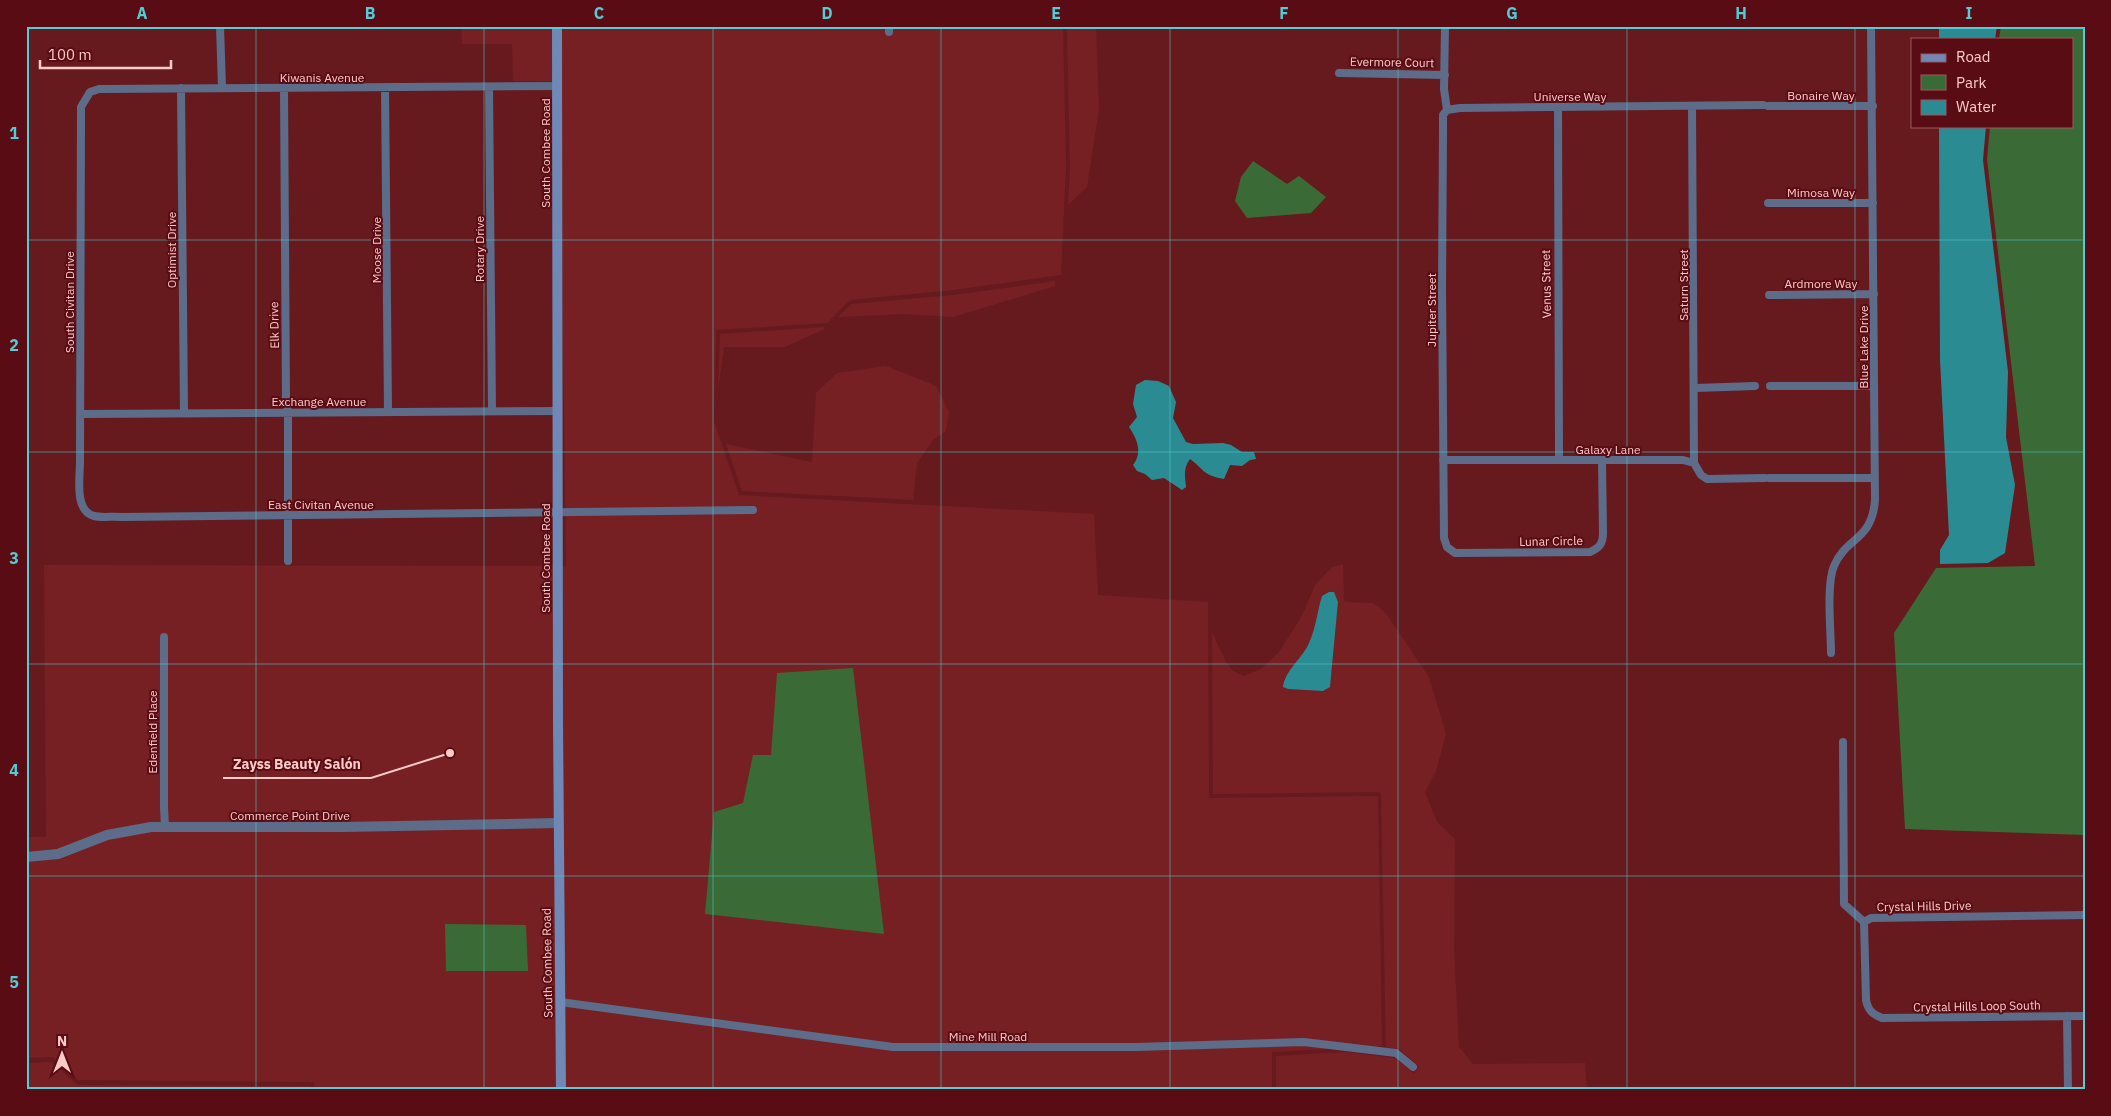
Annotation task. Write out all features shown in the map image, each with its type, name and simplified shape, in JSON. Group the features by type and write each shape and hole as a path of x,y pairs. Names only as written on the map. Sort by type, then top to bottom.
{"main road":[{"name":"South Combee Road","path":"557,26 558,823 561,1090"}],"street":[{"path":"220,26 222,88"},
{"name":"Jupiter Street","path":"1445,26 1444,89 1447,110 1443,115 1443,460 1444,538 1447,547"},
{"name":"Blue Lake Drive","path":"1831,654 1831,583 1834,566 1843,552 1868,527 1874,514 1872,26"},
{"name":"Evermore Court","path":"1339,73 1445,75"},
{"name":"Rotary Drive","path":"489,86 492,411"},
{"name":"Kiwanis Avenue","path":"88,94 99,89 557,86"},
{"name":"Optimist Drive","path":"181,88 184,412"},
{"name":"Elk Drive","path":"284,88 284,327 288,412 288,561"},
{"name":"Moose Drive","path":"385,88 388,411"},
{"name":"South Civitan Drive","path":"85,511 80,501 82,107 88,94"},
{"name":"Bonaire Way","path":"1692,107 1873,106"},
{"name":"Universe Way","path":"1447,110 1460,108 1692,107"},
{"name":"Saturn Street","path":"1692,107 1694,463"},
{"name":"Venus Street","path":"1558,108 1559,460"},
{"name":"Mimosa Way","path":"1768,203 1873,203"},
{"name":"Ardmore Way","path":"1769,295 1874,294"},
{"path":"1695,388 1755,386"},
{"path":"1770,386 1874,386"},
{"name":"Exchange Avenue","path":"80,414 557,411"},
{"name":"Galaxy Lane","path":"1443,460 1683,460 1694,463"},
{"name":"Lunar Circle","path":"1447,547 1454,553 1590,552 1598,548 1603,541 1602,461"},
{"path":"1694,463 1701,475 1707,479 1874,478"},
{"name":"East Civitan Avenue","path":"85,511 93,516 122,517 753,510"},
{"name":"Edenfield Place","path":"164,637 165,826"},
{"name":"Crystal Hills Drive","path":"1843,742 1844,904 1864,922 1870,918 2085,915"},
{"name":"Commerce Point Drive","path":"26,857 58,854 116,833 165,826 342,828 558,823"},
{"name":"Crystal Hills Loop South","path":"1864,922 1866,1000 1871,1012 1882,1018 2085,1016"},
{"name":"Mine Mill Road","path":"560,1002 893,1047 1136,1047 1304,1042 1396,1053 1413,1067"},
{"path":"2068,1016 2068,1090"}],"shaded area":[{"path":"461,26 553,26 552,81 513,81 512,44 462,44"},
{"path":"559,26 1063,26 1066,167 1061,275 953,290 850,300 827,323 716,330 714,421 739,495 1094,514 1098,595 1208,602 1209,798 1378,796 1382,1046 1272,1052 1272,1090 315,1090 314,1082 78,1080 53,1057 26,1058 26,837 46,837 44,565 566,566"},
{"path":"1067,26 1096,26 1099,109 1087,187 1068,205 1070,167"},
{"path":"1055,281 1055,286 953,317 904,314 838,317 851,304 954,295"},
{"path":"824,327 824,329 785,347 724,347 718,390 720,334"},
{"path":"886,366 936,386 949,412 946,431 933,440 917,463 913,500 742,491 726,444 812,462 816,393 837,373"},
{"path":"1343,564 1344,601 1373,603 1385,612 1429,677 1446,734 1436,771 1425,792 1437,822 1455,839 1454,950 1459,1047 1473,1064 1585,1063 1587,1090 1276,1090 1276,1056 1345,1052 1395,1058 1414,1074 1419,1066 1399,1049 1386,1047 1381,793 1213,794 1212,632 1226,662 1233,671 1244,676 1261,669 1279,652 1302,616 1315,585 1331,568","holes":["1321,602 1338,602 1330,687 1323,691 1288,689 1284,679 1309,644"]},
{"path":"51,1062 78,1085 311,1086 311,1090 26,1088 26,1063"}],"green space":[{"path":"2001,26 2085,26 2085,835 1905,829 1894,633 1936,568 2035,566 1987,159 1990,128 2074,128 2074,38 1999,38"},
{"path":"1253,161 1287,184 1299,176 1326,197 1311,213 1247,218 1235,201 1241,177"},
{"path":"853,668 884,934 705,914 714,812 743,803 753,755 771,755 777,673"},
{"path":"445,924 526,925 528,971 446,971"}],"water":[{"path":"1939,26 1997,26 1995,38 1939,38"},
{"path":"1939,128 1986,128 1983,160 2008,372 2006,437 2015,485 2005,553 1988,563 1940,564 1940,550 1949,535 1940,360"},
{"path":"1145,380 1158,381 1169,386 1176,402 1173,418 1186,442 1193,444 1223,443 1231,445 1242,452 1254,452 1256,459 1250,460 1242,466 1230,465 1224,479 1208,474 1190,459 1185,469 1186,487 1182,490 1164,478 1152,480 1145,474 1137,471 1133,465 1138,455 1138,446 1129,427 1137,417 1133,404 1136,385"},
{"path":"1329,592 1334,592 1338,602 1330,687 1323,691 1283,687 1287,675 1309,643 1322,596"}],"place":[{"name":"Zayss Beauty Salón","path":"450,753"}]}
